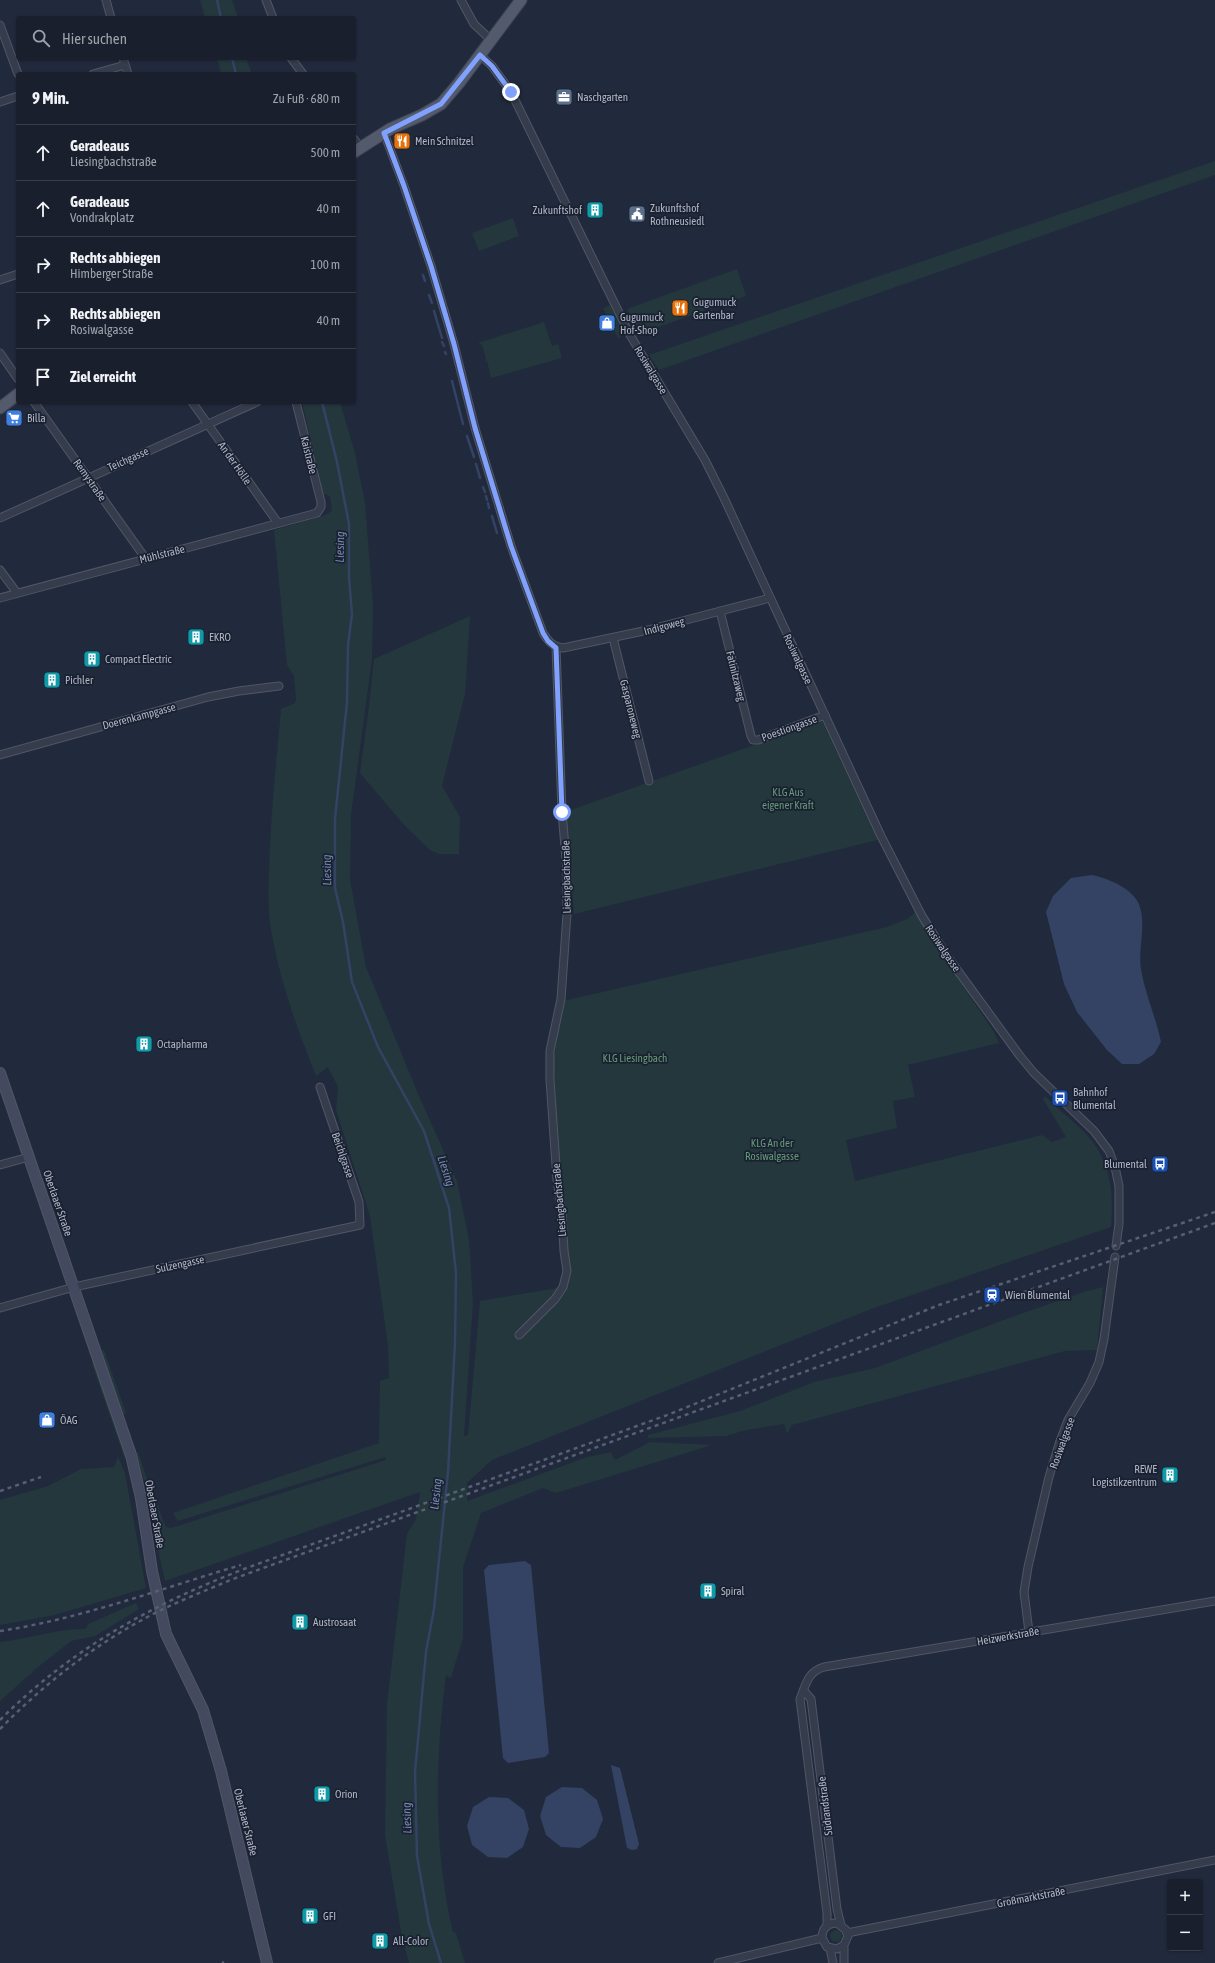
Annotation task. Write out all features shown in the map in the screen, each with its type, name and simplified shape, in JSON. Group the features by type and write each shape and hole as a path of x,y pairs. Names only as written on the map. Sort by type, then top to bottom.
{"main road":[{"path":"356,146 386,137 441,104 521,0"},
{"path":"0,408 16,396"},
{"name":"Oberlaaer Straße","path":"0,1073 131,1455 141,1498 152,1571 166,1634 203,1710 221,1772 267,1963"}],"street":[{"path":"106,0 110,16"},
{"path":"266,0 272,16"},
{"path":"461,0 474,24 491,40"},
{"path":"0,25 17,72"},
{"name":"Rosiwalgasse","path":"480,55 492,66 511,92 630,335 698,449 721,492 890,855 922,916 939,944 1028,1066 1094,1131 1108,1151 1115,1167 1119,1186 1119,1224 1116,1246"},
{"path":"292,60 302,72"},
{"path":"98,72 124,61 127,72"},
{"path":"0,102 16,97"},
{"path":"386,137 404,186 446,313 470,412 511,546 543,633 548,641 556,648"},
{"path":"0,280 16,275"},
{"path":"0,353 16,376"},
{"name":"Remystraße","path":"35,404 146,559"},
{"name":"An der Hölle","path":"193,404 278,523"},
{"name":"Teichgasse","path":"0,518 252,404"},
{"name":"Kaistraße","path":"296,404 321,507"},
{"name":"Mühlstraße","path":"0,598 317,512 321,507"},
{"path":"0,570 17,593"},
{"name":"Indigoweg","path":"556,648 613,638 770,598"},
{"name":"Fatinitzaweg","path":"720,611 753,740"},
{"name":"Gasparoneweg","path":"613,638 649,781"},
{"name":"Liesingbachstraße","path":"519,1335 555,1299 563,1287 567,1271 557,1179 550,1080 550,1051 561,999 567,886 562,812 556,648"},
{"name":"Doerenkampgasse","path":"0,755 208,697 279,686"},
{"name":"Poestiongasse","path":"753,740 758,740 825,715"},
{"name":"Beichlgasse","path":"320,1087 359,1202 360,1224"},
{"path":"0,1165 29,1157"},
{"name":"Sulzengasse","path":"0,1308 74,1287 360,1224"},
{"name":"Rosiwalgasse","path":"1029,1632 1024,1592 1028,1567 1049,1477 1060,1441 1068,1420 1090,1383 1099,1362 1104,1339 1115,1257"},
{"name":"Heizwerkstraße","path":"807,1681 814,1671 824,1668 1215,1601"},
{"name":"Südrandstraße","path":"807,1681 800,1700 827,1926 823,1931 822,1938"},
{"name":"Südrandstraße","path":"804,1691 811,1699 837,1909 841,1925 847,1933"},
{"name":"Großmarktstraße","path":"847,1933 1215,1860"},
{"path":"827,1926 834,1923 841,1925"},
{"path":"844,1963 844,1945 847,1939 847,1933"},
{"path":"718,1963 822,1938 825,1944 830,1948 837,1949 844,1945"},
{"path":"830,1948 833,1963"}],"green space":[{"path":"200,0 232,0 237,16 204,16"},
{"path":"218,60 247,60 251,72 220,72"},
{"path":"1215,161 1215,175 659,370 649,355"},
{"path":"513,218 519,236 479,251 472,233"},
{"path":"737,269 746,296 639,334 627,309"},
{"path":"610,305 624,335 618,338 603,308"},
{"path":"544,322 552,346 558,344 562,358 491,378 487,361 483,360 486,359 482,345 478,343"},
{"path":"302,404 341,404 355,453 365,503 373,604 372,659 351,815 350,880 366,967 419,1096 457,1181 469,1240 473,1304 464,1436 468,1435 480,1301 563,1287 564,1284 564,1251 568,1250 566,1217 559,1183 554,1059 563,1001 887,927 907,919 916,912 935,945 994,1032 999,1043 908,1065 915,1097 893,1101 897,1128 846,1140 855,1181 1042,1135 1052,1142 1066,1137 1043,1099 1045,1096 1081,1129 1094,1144 1106,1166 1111,1189 1111,1227 874,1308 492,1460 467,1483 467,1501 587,1457 611,1452 615,1460 650,1442 712,1445 556,1493 543,1488 481,1513 463,1567 463,1638 451,1678 446,1675 442,1707 438,1772 439,1836 442,1868 453,1932 456,1933 465,1963 409,1963 401,1932 385,1835 387,1704 407,1534 416,1519 420,1492 165,1581 157,1546 151,1500 156,1502 166,1527 171,1528 386,1460 386,1457 178,1521 173,1513 379,1443 380,1381 389,1378 388,1346 370,1216 336,1110 338,1087 328,1067 316,1076 295,1020 283,982 273,943 269,914 268,885 271,830 281,709 295,703 296,699 294,676 287,665 274,530 323,516 332,511 330,497 323,493"},
{"path":"470,616 465,694 442,786 460,817 459,854 439,854 430,850 405,826 360,773 374,659"},
{"name":"KLG Aus eigener Kraft","path":"822,721 878,840 574,914 565,812"},
{"path":"1103,1287 1097,1350 1065,1351 792,1425 787,1434 784,1424 746,1430 726,1436 648,1438 648,1435 740,1411 814,1382 875,1368 1009,1318 1084,1292"},
{"path":"104,1350 126,1413 124,1414 100,1351"},
{"path":"91,1361 98,1368 125,1451 125,1460"},
{"path":"138,1452 151,1490 148,1494 136,1453"},
{"path":"118,1457 125,1473 146,1588 55,1615 0,1625 0,1500 48,1486 81,1469 114,1467"},
{"path":"136,1603 139,1609 95,1636 71,1641 38,1667 0,1701 0,1642 64,1630 86,1629 88,1624"},
{"path":"838,1930 841,1931 841,1941 834,1942 831,1941 830,1934 831,1931"}],"water":[{"path":"1092,875 1107,879 1129,891 1135,897 1141,911 1141,969 1161,1042 1154,1054 1139,1064 1122,1064 1107,1050 1077,1012 1064,984 1046,912 1053,896 1071,878"},
{"path":"525,1561 531,1565 549,1753 545,1757 508,1763 503,1758 484,1570 489,1565"},
{"path":"611,1765 620,1768 639,1844 637,1849 632,1850 627,1848"},
{"path":"562,1787 582,1788 597,1800 603,1819 596,1837 580,1848 561,1847 546,1835 540,1816 546,1797"},
{"path":"489,1797 508,1798 524,1810 529,1829 523,1847 507,1858 488,1857 472,1845 467,1826 473,1807"}],"waterway":[{"name":"Liesing","path":"217,0 221,16"},
{"name":"Liesing","path":"232,60 236,72"},
{"path":"423,275 425,281"},
{"path":"429,295 432,303"},
{"path":"434,311 442,338"},
{"path":"442,342 444,346"},
{"path":"452,381 463,424"},
{"name":"Liesing","path":"322,404 337,462 349,524 349,578 352,614 348,645 347,702 335,819 335,888 343,922 352,982 378,1047 424,1131 449,1208 456,1273 455,1343 448,1472 434,1609 426,1652 415,1772 417,1856 429,1924 441,1963"},
{"path":"467,436 474,457"},
{"path":"476,464 480,478"},
{"path":"483,487 485,492"},
{"path":"486,496 487,500"},
{"path":"488,503 489,508"},
{"path":"492,516 497,533"}],"railway":[{"path":"0,1720 55,1672 114,1631 145,1614 210,1583 244,1569 670,1414 939,1305 1215,1212"},
{"path":"0,1729 35,1695 93,1650 155,1613 204,1591 233,1579 1215,1223"},
{"path":"0,1491 41,1477"},
{"path":"0,1631 30,1626 91,1611 241,1565"}],"place":[{"name":"Naschgarten","path":"564,97"},
{"name":"Mein Schnitzel","path":"402,141"},
{"name":"Zukunftshof","path":"595,210"},
{"name":"Zukunftshof Rothneusiedl","path":"637,214"},
{"name":"Gugumuck Gartenbar","path":"680,308"},
{"name":"Gugumuck Hof-Shop","path":"607,323"},
{"name":"Billa","path":"14,418"},
{"name":"EKRO","path":"196,637"},
{"name":"Compact Electric","path":"92,659"},
{"name":"Pichler","path":"52,680"},
{"name":"Octapharma","path":"144,1044"},
{"name":"Bahnhof Blumental","path":"1060,1098"},
{"name":"Blumental","path":"1160,1164"},
{"name":"Wien Blumental","path":"992,1295"},
{"name":"ÖAG","path":"47,1420"},
{"name":"REWE Logistikzentrum","path":"1170,1475"},
{"name":"Spiral","path":"708,1591"},
{"name":"Austrosaat","path":"300,1622"},
{"name":"Orion","path":"322,1794"},
{"name":"GFI","path":"310,1916"},
{"name":"All-Color","path":"380,1941"}],"route":[{"path":"511,92 492,66 480,55 441,104 384,133 404,186 446,313 470,412 511,546 543,633 548,641 556,648 562,812"}],"park label":[{"name":"KLG Liesingbach","path":"635,1058"},
{"name":"KLG An der Rosiwalgasse","path":"772,1149"}]}
